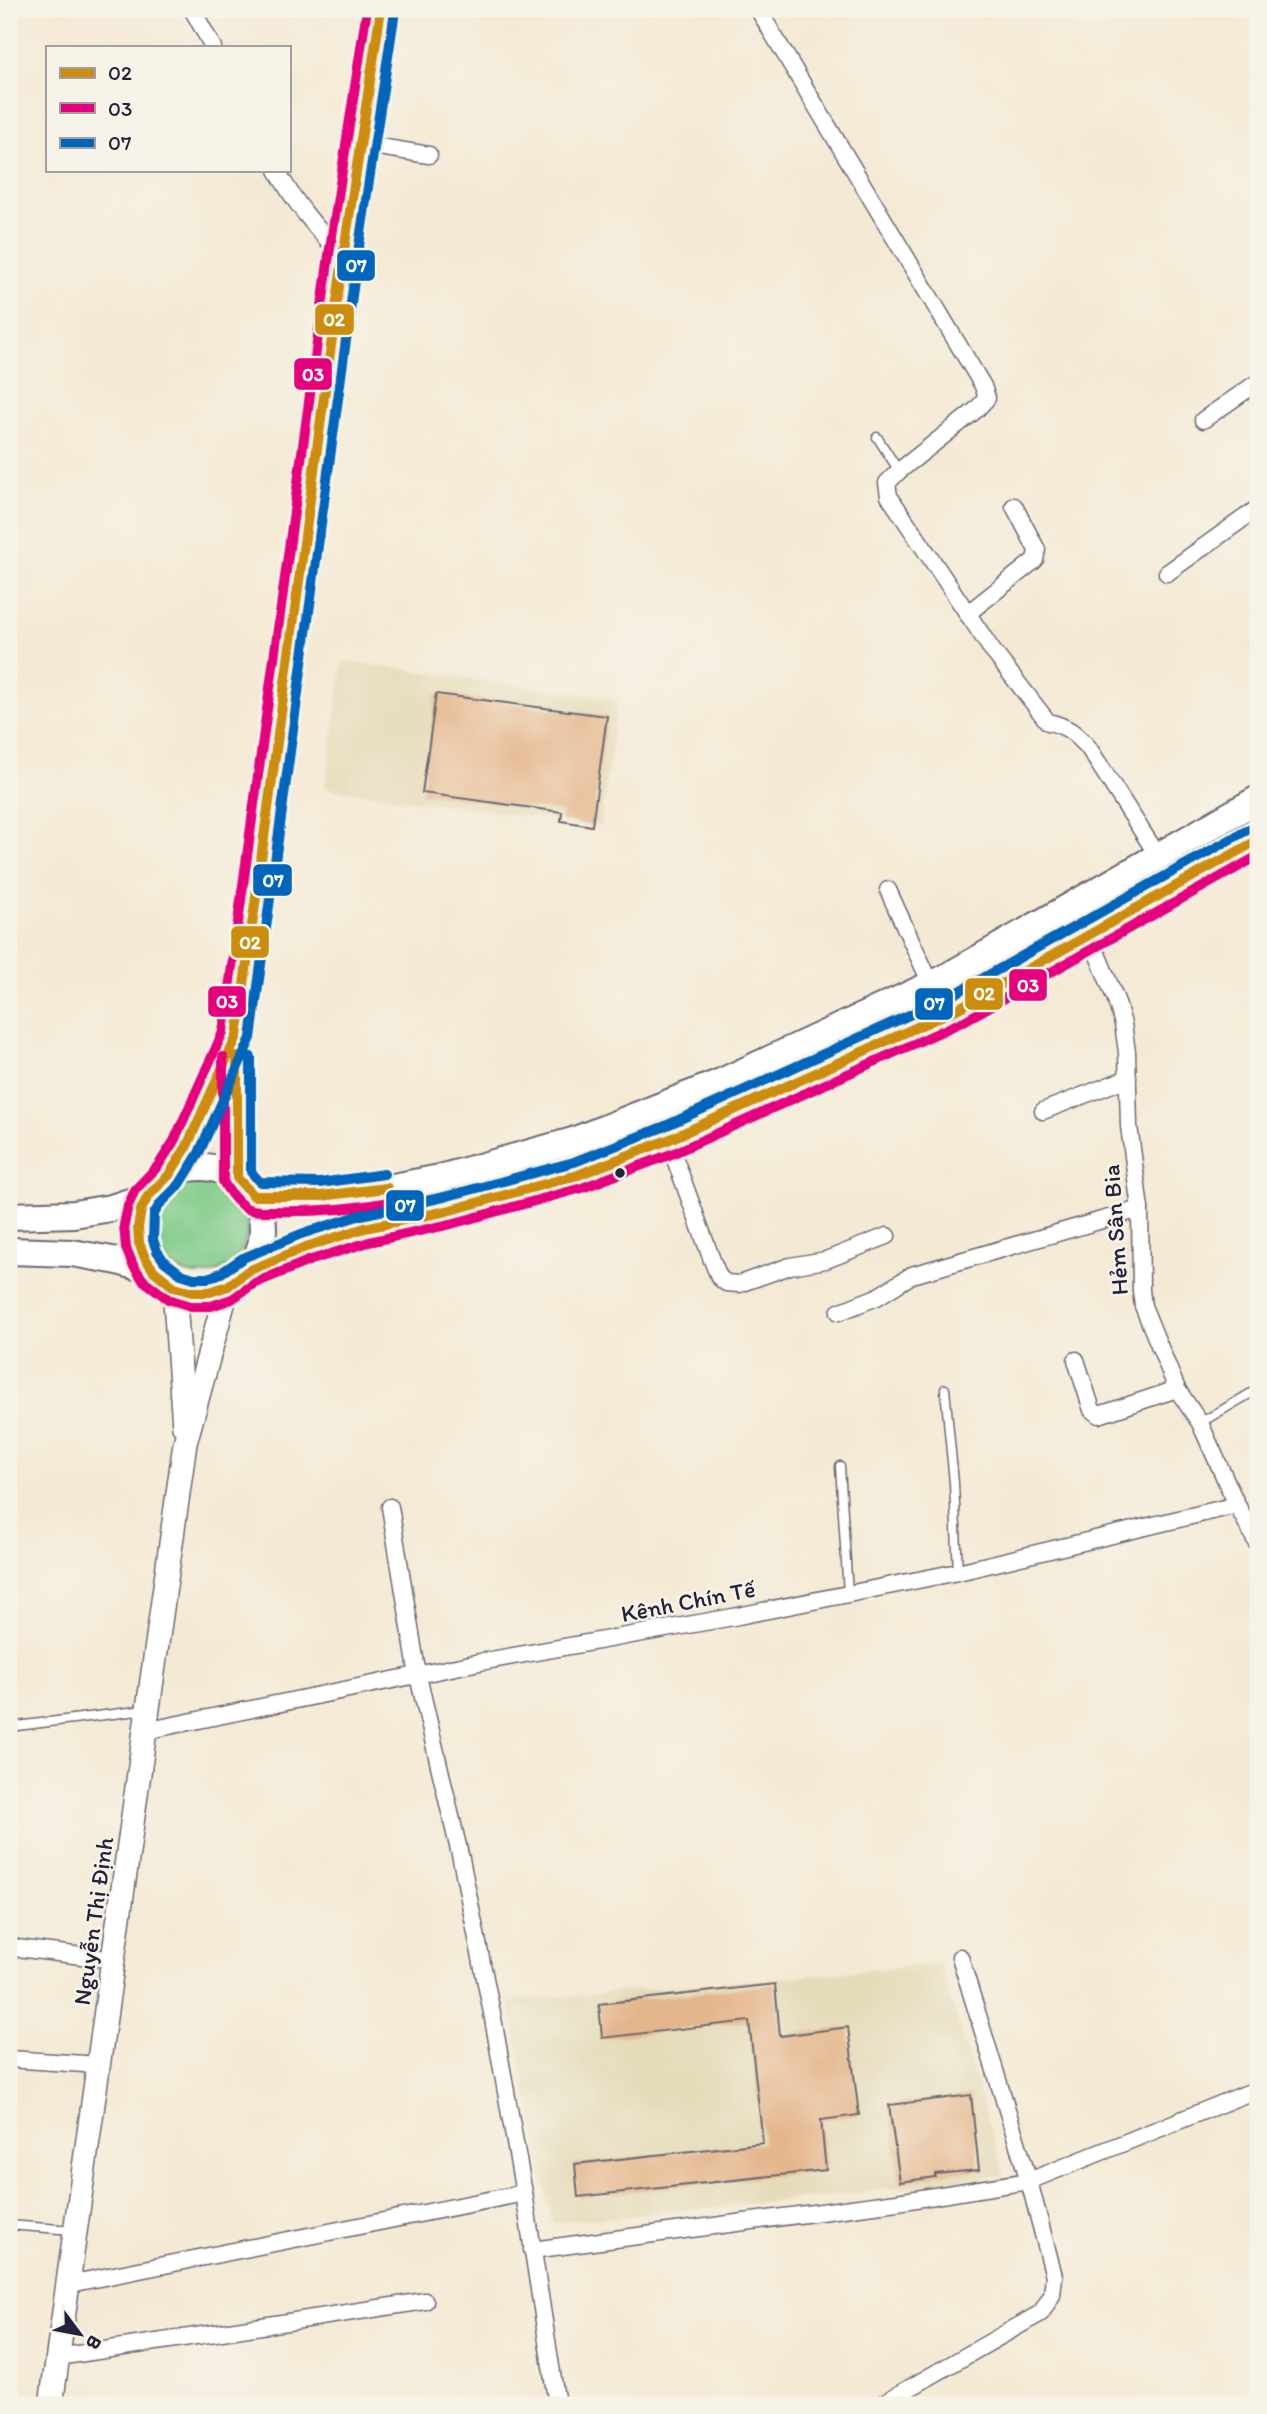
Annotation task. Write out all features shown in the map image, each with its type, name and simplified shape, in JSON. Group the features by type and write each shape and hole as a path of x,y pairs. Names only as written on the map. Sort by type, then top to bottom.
{"main road":[{"path":"245,1187 237,1036 343,257 381,9"},
{"path":"245,1187 299,1198 362,1193 440,1178 573,1141 721,1082 937,982 1258,799"},
{"path":"9,1251 72,1253 118,1261 192,1292 211,1292 306,1247 365,1228 447,1211 578,1175 668,1140 957,1009 1258,840"},
{"path":"937,982 957,1009"},
{"path":"164,1279 145,1258 138,1235 141,1210 148,1196 169,1175 186,1148 237,1036"},
{"path":"169,1175 185,1168 203,1166 221,1170 245,1187 261,1211 262,1243 257,1258 238,1278"},
{"path":"440,1178 447,1211"},
{"path":"9,1216 74,1214 111,1208 148,1196"},
{"name":"Nguyễn Thị Định","path":"51,2405 185,1443 238,1278"},
{"name":"Nguyễn Thị Định","path":"164,1279 185,1443"}],"street":[{"path":"192,9 212,46"},
{"path":"758,9 983,386 987,398 976,410 887,482 889,496 992,650 1048,722 1074,731 1088,747 1158,856"},
{"path":"361,144 429,155"},
{"path":"278,172 308,218 343,257"},
{"path":"1203,420 1258,382"},
{"path":"968,614 1035,560 1037,550 1014,506"},
{"path":"1167,573 1258,508"},
{"path":"888,890 937,982"},
{"name":"Hẻm Sân Bia","path":"1089,934 1123,1024 1129,1126 1140,1209 1143,1306 1177,1389 1200,1423 1237,1505 1257,1538"},
{"path":"1043,1111 1128,1078"},
{"path":"668,1140 712,1260 719,1277 726,1283 739,1284 790,1266 826,1260 887,1236"},
{"path":"839,1312 877,1297 912,1275 1140,1209"},
{"path":"1076,1360 1092,1410 1098,1415 1177,1389"},
{"name":"Kênh Chín Tế","path":"147,1720 418,1676 848,1594 958,1572 1237,1505"},
{"path":"390,1507 418,1676 461,1858 492,2013 524,2193 557,2405"},
{"path":"11,1950 114,1960"},
{"path":"880,2405 1041,2313 1052,2295 1054,2276 1029,2181 960,1957"},
{"path":"9,2059 99,2065"},
{"path":"532,2250 897,2202 1029,2181 1258,2089"},
{"path":"69,2284 524,2193"},
{"path":"58,2357 425,2301"}],"lane":[{"path":"877,437 899,471"},
{"path":"945,1388 954,1483 958,1572"},
{"path":"1200,1423 1258,1389"},
{"path":"840,1466 848,1594"},
{"name":"Kênh Chín Tế","path":"9,1727 147,1720"},
{"path":"9,2225 76,2230"}],"shaded area":[{"path":"343,661 618,699 600,826 325,788"},
{"path":"940,1964 1004,2175 811,2198 552,2223 509,2001"}],"green space":[{"path":"200,1181 218,1185 233,1195 243,1210 247,1228 243,1246 233,1261 218,1271 200,1275 182,1271 167,1261 157,1246 153,1228 157,1210 167,1195 182,1185"}],"building":[{"path":"436,694 607,716 592,826 561,821 562,812 422,793"},
{"path":"775,1984 780,2036 848,2027 859,2115 821,2120 826,2170 578,2197 575,2164 763,2143 749,2021 602,2038 599,2004"},
{"path":"971,2095 979,2170 935,2174 935,2177 900,2182 889,2105"}],"transit line":[{"name":"03","path":"367,9 329,255 223,1032 174,1141 158,1166 135,1190 128,1206 124,1225 126,1248 143,1280 168,1299 191,1306 211,1306 232,1299 255,1283 311,1260 369,1242 451,1224 582,1188 674,1153 964,1021 1258,856"},
{"name":"02","path":"381,9 343,257 237,1036 186,1148 169,1175 148,1196 141,1210 139,1243 154,1271 174,1287 192,1292 210,1292 228,1286 248,1271 306,1247 365,1228 447,1211 578,1175 668,1140 957,1009 1258,840"},
{"name":"07","path":"395,11 357,259 251,1038 198,1155 180,1184 154,1214 153,1240 164,1261 181,1274 208,1278 221,1273 243,1258 301,1234 361,1215 444,1197 574,1162 663,1127 951,996 1251,828"},
{"name":"03","path":"223,1057 223,1181 241,1204 254,1211 304,1211 390,1202"},
{"name":"02","path":"237,1057 237,1178 254,1196 321,1196 387,1188"},
{"name":"07","path":"251,1057 251,1172 260,1182 320,1183 384,1174"}]}
